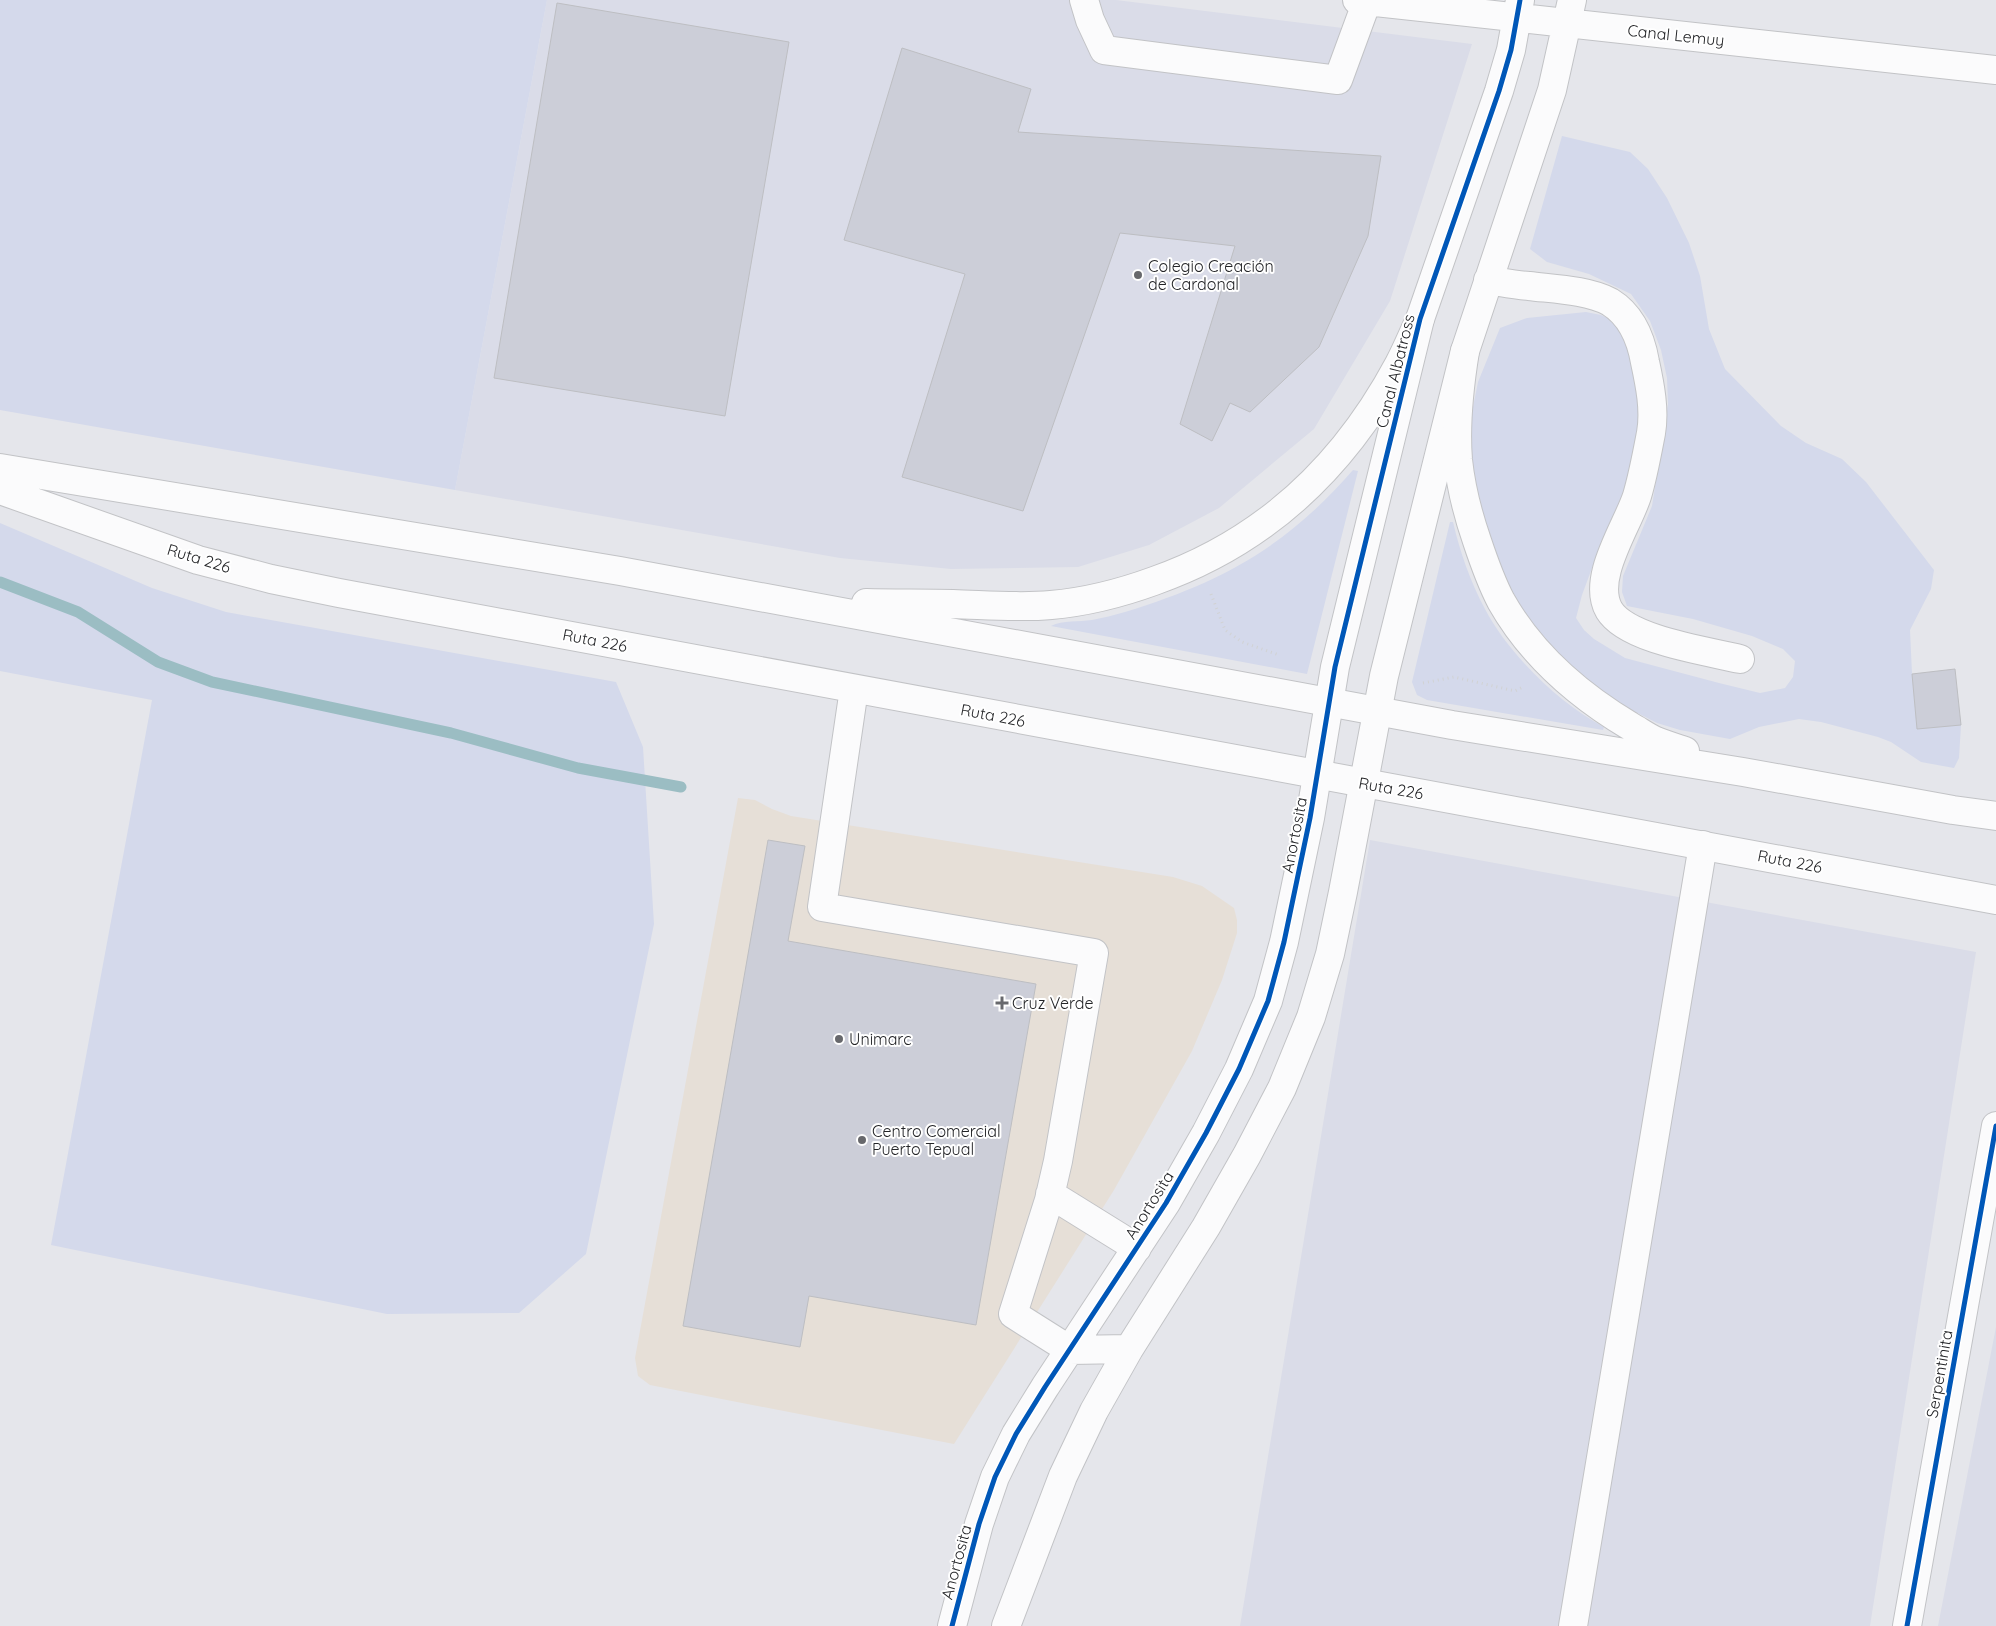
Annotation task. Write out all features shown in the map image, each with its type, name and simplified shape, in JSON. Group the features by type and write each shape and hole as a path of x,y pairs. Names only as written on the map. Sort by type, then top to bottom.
{"main road":[{"path":"1084,0 1090,20 1104,50 1338,80 1362,1"},
{"name":"Canal Lemuy","path":"1362,1 1570,12 1996,70"},
{"name":"Canal Albatross","path":"1328,702 1420,319 1496,100 1511,50 1519,9"},
{"path":"1006,1626 1063,1476 1094,1411 1206,1227 1247,1155 1282,1088 1311,1017 1330,954 1384,676 1465,351 1552,90 1570,12"},
{"path":"1488,280 1582,293 1610,302 1626,317 1637,332 1643,353 1652,406 1651,431 1637,496 1608,562 1603,589 1609,610 1626,626 1648,637 1740,659"},
{"path":"791,602 1002,606 1050,605 1078,602 1126,590 1199,563 1260,528 1315,480 1347,443 1375,404 1400,363 1420,319"},
{"path":"1465,351 1458,394 1457,446 1461,485 1487,571 1501,601 1524,635 1550,667 1593,701 1655,740 1743,772"},
{"path":"0,468 620,571 1452,725 1743,772 1996,816"},
{"name":"Ruta 226","path":"0,490 198,560 271,579 1996,900"},
{"path":"854,689 822,907 1094,953 1058,1161 1050,1194 1013,1314 1070,1350 1130,1349"},
{"name":"Anortosita","path":"952,1626 979,1524 995,1478 1016,1434 1166,1203 1206,1133 1239,1069 1268,1001 1290,917 1317,775 1328,702"},
{"path":"1573,1626 1704,845"},
{"name":"Serpentinita","path":"1908,1626 1996,1126"},
{"path":"1050,1194 1137,1248"}],"path":[{"path":"1199,563 1225,630 1242,642 1285,657"},
{"path":"1420,684 1454,677 1518,691 1550,667"}],"shaded area":[{"path":"0,0 547,0 455,490 0,410"},
{"path":"547,0 1116,0 1472,44 1390,301 1314,429 1219,508 1149,545 1078,567 951,569 840,558 455,490"},
{"path":"1562,136 1630,152 1648,169 1667,198 1689,243 1700,276 1709,329 1725,369 1781,426 1806,443 1842,459 1866,482 1934,570 1931,589 1910,630 1917,729 1961,725 1959,758 1954,768 1921,762 1891,742 1821,722 1799,719 1759,727 1730,739 1680,730 1657,723 1592,688 1566,668 1517,608 1484,528 1469,453 1470,422 1478,382 1500,328 1527,318 1586,312 1601,315 1615,321 1625,332 1642,415 1627,491 1598,552 1582,595 1576,618 1584,630 1594,639 1625,658 1760,693 1785,688 1793,677 1795,661 1783,649 1752,636 1693,619 1627,606 1622,592 1623,576 1652,506 1668,404 1667,378 1661,350 1650,321 1631,294 1589,274 1547,262 1530,249"},
{"path":"1353,470 1358,471 1307,674 1051,626 1066,622 1092,620 1125,612 1192,588 1222,574 1250,559 1277,541 1328,497"},
{"path":"1450,522 1453,522 1466,566 1475,588 1485,609 1507,643 1536,676 1570,705 1604,727 1603,730 1427,700 1417,695 1412,682"},
{"path":"0,523 152,588 226,612 616,682 643,747 654,924 586,1254 519,1313 387,1314 51,1245 152,700 0,671"},
{"path":"738,798 755,800 791,816 1173,877 1202,886 1234,908 1237,920 1237,933 1222,980 1192,1051 1114,1190 954,1444 650,1385 638,1376 635,1358"},
{"path":"1370,840 1976,952 1870,1626 1240,1626"},
{"path":"1996,1327 1996,1626 1938,1626"}],"building":[{"path":"557,3 789,42 725,416 494,378"},
{"path":"902,48 1031,89 1018,132 1381,156 1368,236 1319,347 1250,412 1230,403 1212,441 1180,424 1235,246 1120,233 1023,511 902,477 965,274 844,240"},
{"path":"1955,669 1961,725 1917,729 1912,674"},
{"name":"Centro Comercial Puerto Tepual","path":"768,840 805,846 788,941 1036,984 976,1325 809,1296 800,1347 683,1326"}],"waterway":[{"path":"0,582 78,612 158,662 212,682 451,733 578,768 681,787"}],"cycle path":[{"path":"952,1626 979,1524 995,1477 1016,1434 1166,1203 1206,1133 1239,1069 1268,1001 1284,942 1310,818 1335,667 1420,319 1499,91 1511,50 1520,0"},
{"path":"1907,1626 1996,1126"}],"place":[{"name":"Colegio Creación de Cardonal","path":"1138,275"},
{"name":"Cruz Verde","path":"1002,1003"},
{"name":"Unimarc","path":"839,1039"},
{"name":"Centro Comercial Puerto Tepual","path":"862,1140"}]}
